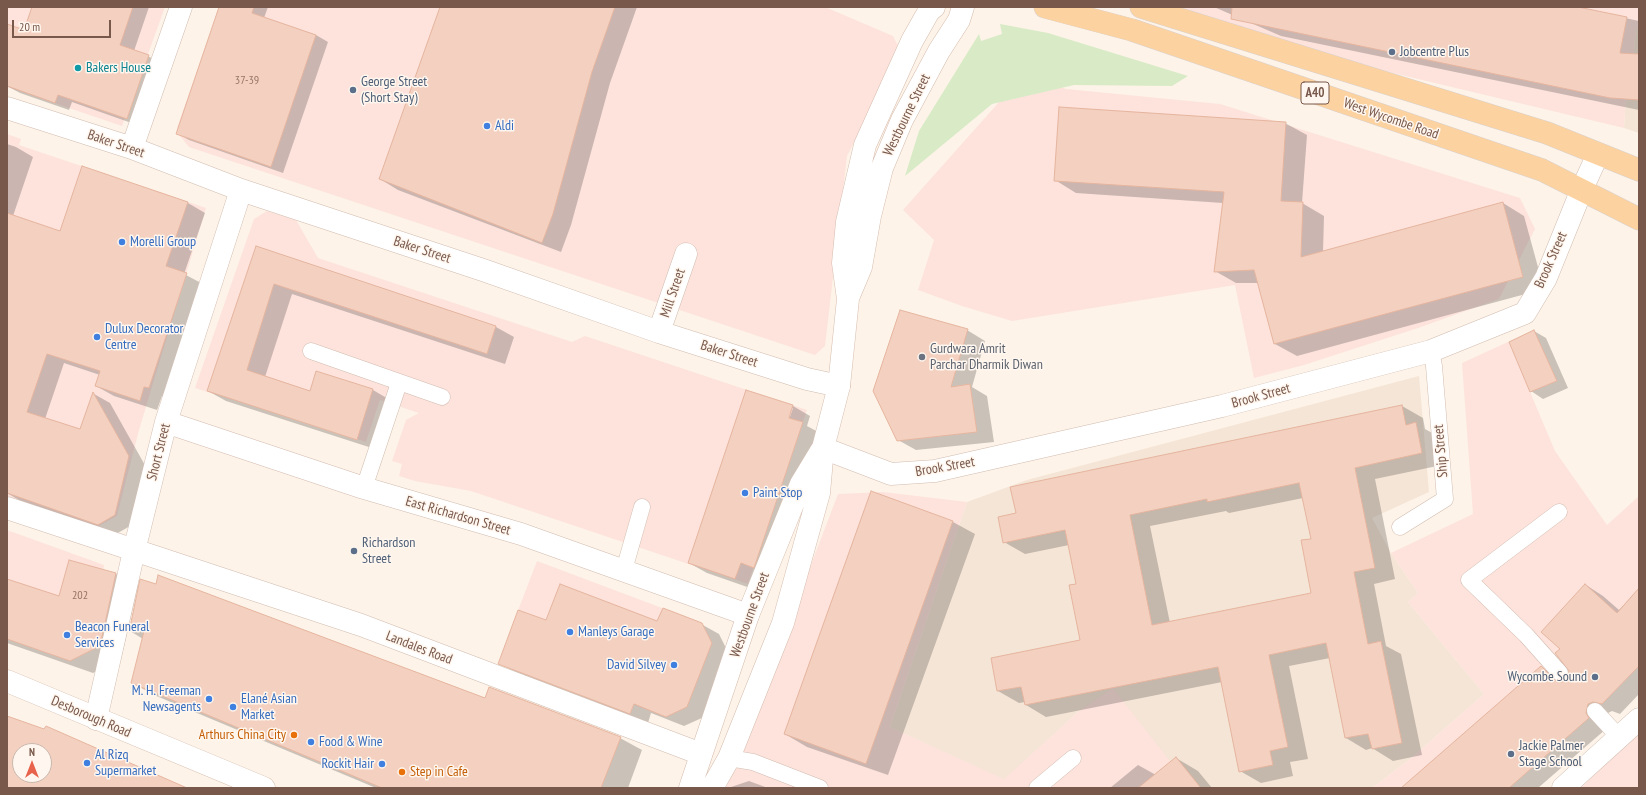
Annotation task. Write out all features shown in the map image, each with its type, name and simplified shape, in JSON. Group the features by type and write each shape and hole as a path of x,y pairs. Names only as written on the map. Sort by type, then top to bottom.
{"main road":[{"name":"West Wycombe Road","path":"1045,7 1132,30 1542,170 1639,219"},
{"name":"A40","path":"1141,7 1547,133 1639,170"}],"street":[{"path":"132,148 181,7"},
{"name":"Westbourne Street","path":"712,788 729,758 783,623 819,493 823,448 839,386 848,299 843,263 847,222 865,145 912,41 929,11 934,7"},
{"name":"Westbourne Street","path":"848,299 862,267 870,216 882,168 902,120 939,51 959,20 963,7"},
{"name":"Baker Street","path":"7,108 132,148 241,190 484,270 660,332 807,379 839,386"},
{"name":"Brook Street","path":"823,448 891,474 935,471 1222,406 1431,351 1525,313 1546,278 1582,189 1598,154"},
{"name":"Short Street","path":"96,719 134,551 166,422 241,190"},
{"name":"Mill Street","path":"660,332 686,254"},
{"name":"East Richardson Street","path":"166,422 364,488 521,534 748,615"},
{"name":"Westbourne Street","path":"690,788 700,754 748,615 801,484 823,448"},
{"name":"Landales Road","path":"7,508 360,626 700,754"},
{"name":"Desborough Road","path":"7,681 96,719 230,782 264,788"},
{"path":"1563,788 1639,719"}],"lane":[{"path":"311,351 442,397"},
{"name":"Ship Street","path":"1400,527 1445,499 1434,366 1431,351"},
{"path":"364,488 399,383"},
{"path":"624,570 642,507"},
{"path":"1559,512 1468,580 1526,635 1560,673"},
{"path":"1595,711 1619,737"},
{"path":"729,758 753,762 820,788"},
{"path":"1037,788 1073,758"}],"shaded area":[{"name":"Bakers House","path":"7,7 165,7 122,126 7,87"},
{"path":"219,7 825,7 893,36 901,52 847,156 825,346 815,355 189,147 180,136 177,128"},
{"path":"1180,7 1639,7 1639,29 1636,29 1634,51 1628,60 1624,128 1292,49"},
{"path":"1636,28 1639,29 1639,133 1624,128 1628,60 1634,50"},
{"path":"1024,74 1066,89 1220,104 1520,198 1535,229 1499,299 1418,328 1304,365 1254,378 1235,285 1012,321 962,306 918,290 934,240 903,210"},
{"path":"7,134 21,139 19,145 206,208 139,430 117,516 97,527 7,496"},
{"path":"267,211 296,220 318,258 572,342 585,336 807,410 748,584 471,491 415,481 399,476 402,464 392,461 406,420 419,413 380,400 366,442 195,388 254,219"},
{"path":"1534,330 1557,381 1530,392 1555,451 1607,525 1639,496 1639,646 1488,788 1372,788 1410,759 1484,694 1408,602 1418,593 1391,553 1473,514 1462,363"},
{"path":"1419,376 1429,492 1372,518 1391,553 1418,593 1408,602 1484,694 1410,759 1372,788 1200,788 1080,710 1004,780 890,727 967,502 1027,480"},
{"path":"883,492 967,502 890,727 1004,779 1080,710 1113,688 1183,778 1200,788 726,788 838,494"},
{"path":"7,530 104,565 93,645 7,639"},
{"path":"537,561 702,623 712,643 687,707 666,717 501,655"},
{"path":"1639,732 1639,788 1581,788"}],"green space":[{"path":"1000,24 1048,33 1188,76 1172,86 1074,85 992,104 905,176 919,131 979,34 981,41 1002,34"}],"building":[{"name":"Bakers House","path":"32,7 133,7 120,45 149,55 127,119 58,95 55,103 7,86 7,24 24,30"},
{"path":"219,7 254,7 252,13 316,35 271,167 176,134"},
{"name":"Aldi","path":"440,7 615,7 592,72 553,214 542,243 379,179"},
{"path":"1232,7 1578,7 1627,17 1620,53 1639,54 1639,100 1610,98 1231,19"},
{"path":"1059,107 1286,122 1281,201 1303,202 1301,257 1503,202 1523,277 1274,344 1254,270 1214,272 1224,192 1054,181"},
{"path":"82,166 188,202 166,266 187,273 149,388 144,387 140,401 95,386 100,371 47,354 27,412 80,429 93,392 129,456 115,515 98,525 7,493 7,213 60,231"},
{"path":"256,246 496,326 487,354 274,284 247,370 310,391 316,371 373,389 357,440 207,391"},
{"name":"Gurdwara Amrit Parchar Dharmik Diwan","path":"900,310 968,329 951,387 970,384 977,432 897,441 873,391"},
{"path":"1534,330 1557,381 1530,392 1509,342"},
{"name":"Paint Stop","path":"746,390 793,405 789,418 803,422 754,568 741,563 735,579 688,563"},
{"path":"1402,405 1406,425 1416,422 1422,453 1355,468 1375,568 1354,572 1368,644 1381,641 1402,743 1372,749 1368,734 1345,738 1326,643 1269,655 1288,747 1270,751 1273,765 1239,772 1218,667 1025,705 1021,687 997,691 991,658 1080,640 1069,585 1076,584 1065,530 1003,543 998,517 1016,513 1010,487","holes":["1299,483 1311,539 1301,540 1311,593 1152,625 1130,515 1207,499 1207,502"]},
{"path":"871,491 953,521 866,764 784,734"},
{"path":"69,560 116,573 100,646 70,661 7,639 7,579 59,596"},
{"path":"158,575 485,698 489,687 621,737 601,788 382,788 131,683 146,623 129,632 140,579 156,584"},
{"path":"560,584 657,621 663,608 702,623 712,643 687,707 666,717 634,704 630,714 498,664 518,610 546,620"},
{"path":"1585,584 1617,613 1639,588 1639,666 1602,704 1593,702 1588,704 1586,713 1589,718 1509,788 1401,788 1541,666 1557,682 1567,680 1569,671 1555,653 1560,649 1541,632"},
{"name":"Al Rizq Supermarket","path":"7,716 44,729 46,726 187,788 7,788"},
{"path":"1176,757 1201,788 1138,788"}],"place":[{"name":"Jobcentre Plus","path":"1392,52"},
{"name":"Bakers House","path":"78,68"},
{"name":"George Street (Short Stay)","path":"353,90"},
{"name":"Aldi","path":"487,126"},
{"name":"Morelli Group","path":"122,242"},
{"name":"Dulux Decorator Centre","path":"97,337"},
{"name":"Gurdwara Amrit Parchar Dharmik Diwan","path":"922,357"},
{"name":"Paint Stop","path":"745,493"},
{"name":"Richardson Street","path":"354,551"},
{"name":"Manleys Garage","path":"570,632"},
{"name":"Beacon Funeral Services","path":"67,635"},
{"name":"David Silvey","path":"674,665"},
{"name":"Wycombe Sound","path":"1595,677"},
{"name":"M. H. Freeman Newsagents","path":"209,699"},
{"name":"Elané Asian Market","path":"233,707"},
{"name":"Arthurs China City","path":"294,735"},
{"name":"Food & Wine","path":"311,742"},
{"name":"Jackie Palmer Stage School","path":"1511,754"},
{"name":"Al Rizq Supermarket","path":"87,763"},
{"name":"Rockit Hair","path":"382,764"},
{"name":"Step in Cafe","path":"402,772"}]}
